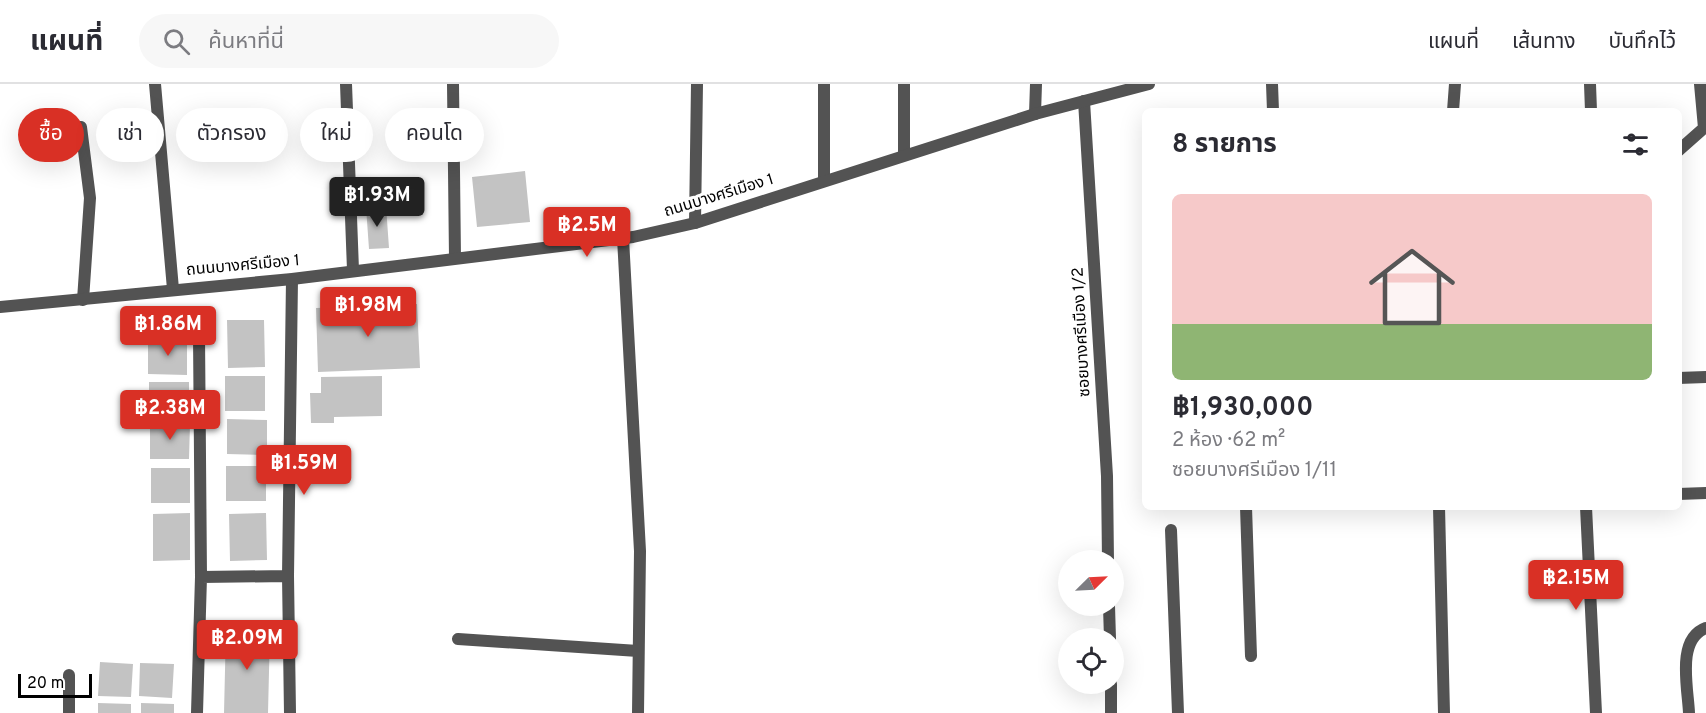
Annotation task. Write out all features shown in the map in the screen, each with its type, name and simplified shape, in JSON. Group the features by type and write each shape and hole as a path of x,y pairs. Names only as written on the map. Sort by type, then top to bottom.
{"street":[{"path":"155,84 173,289"},
{"path":"346,84 353,270"},
{"path":"453,84 455,258"},
{"path":"695,223 697,84"},
{"path":"824,84 824,180"},
{"path":"904,84 904,155"},
{"path":"1035,114 1036,84"},
{"name":"ถนนบางศรีเมือง 1","path":"0,307 292,279 623,238 695,223 1035,114 1149,84"},
{"path":"1272,84 1273,108"},
{"path":"1454,108 1455,84"},
{"path":"1590,84 1591,108"},
{"path":"1682,147 1704,128 1700,84"},
{"name":"ซอยบางศรีเมือง 1/2","path":"1084,101 1106,464 1108,550"},
{"path":"83,300 90,198 84,151"},
{"path":"623,238 640,551 638,713"},
{"path":"290,713 288,576 292,279"},
{"path":"197,713 201,576 199,335"},
{"path":"1682,378 1706,377"},
{"path":"1682,494 1706,493"},
{"path":"1246,510 1251,656"},
{"path":"1440,510 1444,713"},
{"path":"1586,510 1596,713"},
{"path":"1171,530 1178,713"},
{"path":"201,576 288,576"},
{"path":"1689,713 1687,651 1692,637 1706,628"},
{"path":"458,639 638,651"},
{"path":"69,675 69,713"},
{"path":"1111,694 1111,713"}],"building":[{"path":"525,171 530,222 477,227 472,177"},
{"path":"386,206 389,248 369,249 366,207"},
{"path":"417,304 420,368 318,372 316,308"},
{"path":"227,320 264,320 265,367 228,368"},
{"path":"148,339 187,340 187,375 148,374"},
{"path":"225,376 265,376 265,411 225,411"},
{"path":"382,376 382,416 334,417 334,423 311,423 310,393 321,393 321,377"},
{"path":"149,382 189,382 189,417 149,417"},
{"path":"227,419 267,420 267,455 227,454"},
{"path":"150,424 190,424 189,459 150,459"},
{"path":"226,466 266,466 266,501 226,501"},
{"path":"151,468 190,468 190,503 151,503"},
{"path":"190,513 190,560 153,561 153,514"},
{"path":"266,513 267,560 230,561 229,514"},
{"path":"226,628 270,630 268,713 224,713"},
{"path":"100,662 133,664 131,697 98,696"},
{"path":"140,663 174,664 172,698 139,696"},
{"path":"98,703 131,704 131,713 98,713"},
{"path":"141,703 174,704 174,713 141,713"}]}
